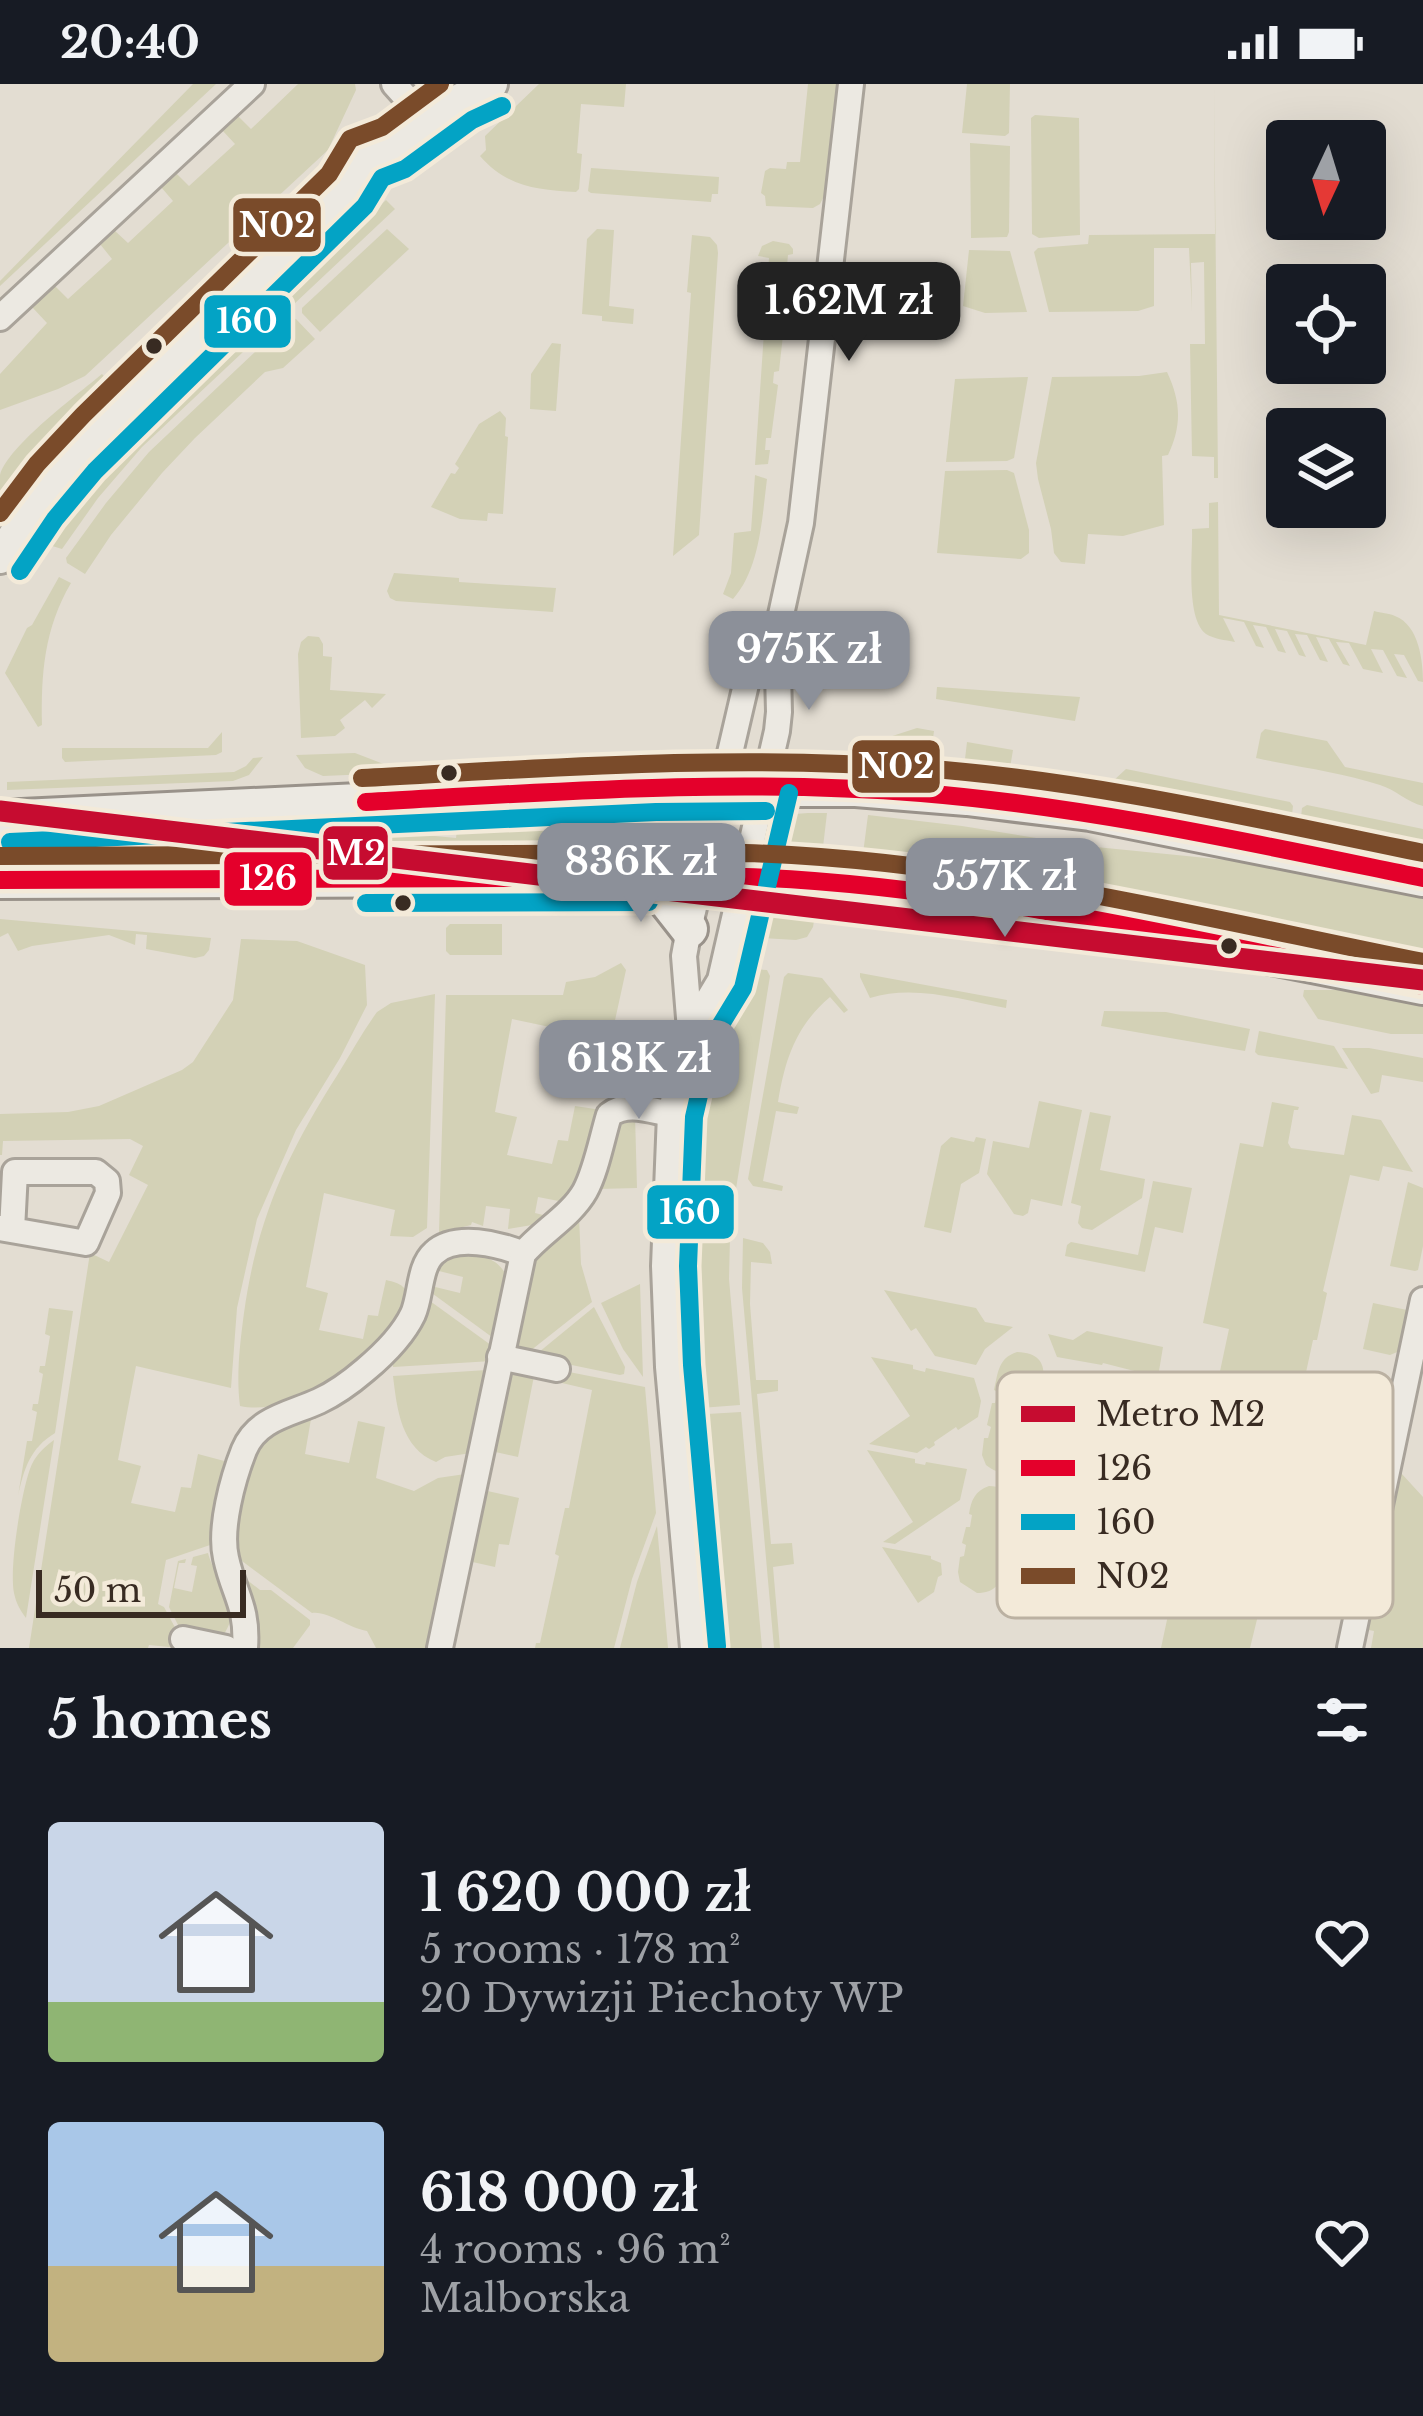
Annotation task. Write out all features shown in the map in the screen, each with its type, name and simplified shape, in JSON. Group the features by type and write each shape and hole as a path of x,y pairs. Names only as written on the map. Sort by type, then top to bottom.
{"main road":[{"path":"3,816 721,787 922,793 1090,812 1423,878"},
{"path":"650,878 689,929"},
{"path":"0,880 826,881 971,897 1423,986"}],"street":[{"path":"0,318 252,84"},
{"path":"394,84 428,122"},
{"path":"0,558 53,481 96,435 348,188 382,176 393,148 463,91 492,84"},
{"path":"693,1648 668,1367 664,1267 670,1114 690,1030 720,980 766,787 779,712 777,633 801,523 851,84"},
{"path":"690,1030 684,956 689,929 747,680 777,633"},
{"path":"440,1648 523,1254 585,1192 609,1115 619,1107 670,1114"},
{"path":"245,1648 243,1606 226,1562 224,1540 230,1502 250,1439 278,1417 332,1394 381,1356 412,1317 434,1253 461,1244 502,1246 523,1254"},
{"path":"1393,1443 1423,1300"},
{"path":"500,1357 556,1370"},
{"path":"1350,1648 1356,1618"},
{"path":"183,1639 226,1648"}],"shaded area":[{"path":"193,84 216,84 0,286 0,281"},
{"path":"298,84 355,84 328,150 85,376 0,410 0,374 47,323 32,307 55,286 68,299 112,259 100,244 114,230 128,243 173,201 161,187 176,173 189,186 235,144 222,130 237,115 251,129"},
{"path":"539,84 626,84 624,107 581,104 577,153 582,154 576,192 524,185 480,156 486,150 485,136"},
{"path":"808,84 838,84 825,194 813,208 766,206 761,193 765,171 800,162"},
{"path":"967,84 1010,84 1009,133 962,133"},
{"path":"1214,84 1218,478 1214,478 1214,457 1192,456 1190,344 1205,344 1204,262 1191,263 1192,311 1189,248 1154,248 1154,306 1138,311 1049,312 1034,252 1088,244 1089,235 1215,234"},
{"path":"1031,118 1079,118 1080,235 1039,238 1032,234"},
{"path":"970,143 1010,146 1007,237 971,238"},
{"path":"341,152 347,159 232,267 224,259"},
{"path":"591,168 719,177 718,194 712,194 711,202 591,193"},
{"path":"386,200 395,209 142,447 62,549 49,545 136,436"},
{"path":"387,229 409,249 320,332 302,308"},
{"path":"597,229 614,230 609,306 634,309 633,324 582,314 587,239"},
{"path":"692,235 710,237 718,253 699,535 673,556 691,293 687,292"},
{"path":"773,241 789,244 793,254 788,255 787,266 791,267 786,313 780,324 784,326 779,371 774,372 773,383 778,385 771,438 766,438 768,464 755,465 769,258 758,256 762,246"},
{"path":"969,250 1010,251 1027,312 985,313 963,306"},
{"path":"291,318 315,339 283,368 265,372 195,438 111,535 85,574 67,563 106,503 149,452"},
{"path":"552,343 561,344 556,411 530,409 531,374"},
{"path":"1167,372 1178,423 1168,455 1162,456 1164,525 1123,536 1088,534 1085,564 1061,562 1054,553 1036,463 1052,377"},
{"path":"102,374 109,382 40,443 0,495 0,475 16,450"},
{"path":"1028,377 1014,458 946,462 955,379"},
{"path":"500,411 506,418 508,437 503,514 488,513 487,521 460,519 431,507 459,468 455,464 479,424"},
{"path":"945,471 1014,473 1029,530 1029,553 1021,559 937,553"},
{"path":"755,475 767,479 761,526 749,573 733,599 723,594 731,573 734,533 751,531"},
{"path":"1218,502 1219,615 1366,645 1374,611 1393,615 1414,635 1423,682 1404,655 1394,654 1407,678 1397,676 1383,650 1371,649 1383,673 1363,669 1349,643 1336,642 1350,666 1343,664 1329,639 1316,637 1328,662 1320,660 1307,635 1295,634 1306,657 1299,655 1287,631 1275,629 1286,653 1278,651 1266,627 1253,625 1264,648 1256,646 1244,622 1223,618 1235,642 1206,634 1199,626 1193,600 1192,529 1209,528 1209,503"},
{"path":"394,573 556,588 553,612 396,601 387,591"},
{"path":"59,577 71,583 50,635 42,725 38,727 5,673"},
{"path":"308,636 319,637 323,656 332,657 330,690 386,694 372,708 365,700 340,720 345,728 335,736 301,738 298,654"},
{"path":"937,687 1080,697 1075,721 936,699"},
{"path":"917,728 934,731 930,762 953,766 955,758 965,759 967,742 1013,750 1008,780 874,763 880,740"},
{"path":"1265,729 1327,741 1345,767 1423,783 1423,806 1365,780 1256,758"},
{"path":"222,732 222,752 216,755 65,762 62,758 62,748 208,748"},
{"path":"355,753 394,768 394,773 323,776 305,768 296,755"},
{"path":"263,757 249,775 233,781 7,790 7,782 234,772 253,758"},
{"path":"1126,769 1290,802 1292,815 1272,815 1257,827 1171,810 1160,797 1161,791 1113,781"},
{"path":"620,803 614,850 438,852 342,862 0,865 0,845 267,833 415,813 414,834 456,838 459,811"},
{"path":"1307,805 1423,829 1423,863 1326,841 1320,825 1301,817"},
{"path":"827,813 821,864 797,854 781,839 784,821 795,814"},
{"path":"868,815 1086,846 1286,866 1423,894 1423,970 861,869"},
{"path":"818,895 807,937 748,937 760,917 776,904"},
{"path":"0,919 211,938 209,950 195,958 146,949 147,935 136,934 135,945 109,935 18,951 8,933 0,937"},
{"path":"450,924 502,924 502,955 450,955 446,928"},
{"path":"241,939 297,941 365,965 367,1005 296,1130 257,1219 237,1308 231,1388 136,1366 118,1460 141,1466 131,1503 175,1512 181,1487 191,1488 198,1454 228,1462 210,1545 166,1560 158,1604 179,1635 179,1648 29,1648 90,1253 109,1262 148,1185 129,1175 143,1146 130,1139 3,1141 0,1155 0,1114 99,1106 182,1070 193,1062 233,1000"},
{"path":"621,963 626,970 605,1066 579,1061 583,1034 512,1019 495,1112 517,1117 507,1155 552,1164 558,1140 568,1141 575,1106 595,1109 597,1115 585,1171 569,1203 538,1197 535,1213 551,1217 508,1229 510,1209 486,1206 483,1226 472,1222 439,1233 446,995 563,995 566,982 595,977"},
{"path":"739,968 767,970 770,976 732,1214 699,1212 687,1191 700,1112"},
{"path":"788,973 822,978 848,1010 844,1013 830,997 800,1032 789,1058 778,1102 799,1107 797,1114 776,1111 763,1181 783,1186 782,1191 753,1186 748,1179"},
{"path":"860,973 1007,1000 1006,1008 921,993 870,998"},
{"path":"1304,990 1363,990 1423,1001 1423,1034 1391,1034 1318,1019"},
{"path":"435,994 427,1228 413,1237 390,1236 395,1210 324,1193 306,1287 328,1293 319,1330 363,1339 368,1315 378,1316 386,1280 404,1288 407,1307 371,1352 327,1385 274,1406 240,1406 239,1360 250,1279 266,1217 289,1160 377,1012 391,1003"},
{"path":"1104,1011 1166,1012 1250,1029 1245,1051 1101,1026"},
{"path":"625,1024 646,1029 653,1042 646,1096 641,1098 611,1092"},
{"path":"1259,1031 1334,1046 1348,1069 1258,1055"},
{"path":"1342,1048 1423,1058 1423,1082 1382,1075 1379,1092 1371,1094"},
{"path":"1039,1101 1082,1110 1062,1206 1031,1199 1023,1216 1014,1214 987,1174 993,1141 1029,1148"},
{"path":"1272,1102 1299,1107 1294,1110 1291,1148 1344,1155 1352,1115 1381,1120 1413,1172 1383,1166 1379,1181 1350,1175 1323,1291 1327,1293 1317,1340 1313,1340 1306,1372 1220,1372 1229,1329 1203,1323 1240,1143 1263,1147"},
{"path":"1090,1112 1111,1116 1100,1170 1145,1179 1142,1198 1092,1230 1078,1223 1081,1206 1071,1203"},
{"path":"635,1115 637,1188 598,1189 616,1129"},
{"path":"951,1137 974,1142 976,1137 986,1139 979,1173 961,1184 951,1233 924,1227 941,1146"},
{"path":"1153,1181 1192,1188 1183,1233 1155,1227 1145,1272 1065,1256 1071,1242 1138,1255"},
{"path":"1408,1182 1423,1188 1423,1246 1415,1271 1390,1266"},
{"path":"579,1216 581,1264 592,1302 525,1355 514,1344 527,1275 535,1255"},
{"path":"696,1237 730,1237 740,1405 687,1409 679,1250"},
{"path":"743,1238 763,1243 772,1264 751,1262 750,1304 756,1380 778,1380 778,1391 757,1394 771,1544 792,1543 794,1564 773,1567 780,1648 774,1648 742,1288"},
{"path":"458,1254 488,1258 508,1279 496,1340 429,1291 431,1286 460,1293 463,1277 435,1270"},
{"path":"640,1284 643,1377 601,1303"},
{"path":"884,1290 976,1308 985,1322 1013,1327 985,1349 976,1365 935,1356 916,1328 911,1331"},
{"path":"430,1301 495,1348 492,1361 393,1367"},
{"path":"1373,1303 1407,1310 1402,1350 1390,1355 1363,1349"},
{"path":"594,1307 625,1367 624,1374 533,1357"},
{"path":"49,1308 73,1311 55,1433 29,1460 18,1496 37,1412 32,1410 38,1404 40,1366 45,1366 50,1336 45,1334"},
{"path":"1087,1331 1163,1347 1159,1372 1057,1357 1048,1334 1073,1340"},
{"path":"1028,1353 1040,1361 1043,1372 998,1372 1006,1358"},
{"path":"871,1357 925,1372 926,1368 974,1378 981,1401 978,1417 917,1453 869,1444 910,1416"},
{"path":"516,1369 535,1371 518,1457 491,1451 507,1376"},
{"path":"487,1370 471,1453 436,1462 424,1456 403,1426 393,1376"},
{"path":"564,1371 645,1387 656,1513 614,1648 535,1648 540,1643 592,1390 562,1383"},
{"path":"997,1396 997,1471 986,1465 982,1455"},
{"path":"317,1411 316,1419 311,1419 305,1454 349,1463 358,1421 385,1427 376,1478 414,1491 438,1478 465,1474 432,1648 376,1648 367,1631 312,1613 238,1558 234,1535 249,1463 265,1437"},
{"path":"741,1412 762,1648 728,1648 724,1602 705,1603 703,1591 723,1588 707,1414"},
{"path":"54,1440 26,1618 14,1593 17,1531 32,1465"},
{"path":"867,1450 925,1465 967,1469 960,1500 895,1544 883,1542 913,1522"},
{"path":"1401,1473 1423,1497 1423,1648 1371,1648 1374,1631 1364,1629 1366,1618 1393,1618 1394,1475"},
{"path":"997,1487 997,1586 983,1593 960,1582 958,1572 977,1493"},
{"path":"483,1490 519,1498 509,1545 499,1544 495,1567 468,1561"},
{"path":"657,1526 668,1648 620,1648 637,1582"},
{"path":"882,1547 931,1556 941,1563 942,1575 934,1592 918,1603"},
{"path":"208,1553 231,1602 230,1624 223,1636 182,1633 169,1607 178,1561 186,1559 179,1563 174,1588 192,1592 197,1566 191,1565 193,1557"},
{"path":"242,1576 260,1590 271,1590 310,1620 293,1648 255,1648"},
{"path":"1167,1618 1257,1618 1250,1648 1161,1648"}],"metro line":[{"name":"M2","path":"0,811 1423,980"}],"transit line":[{"name":"N02","path":"0,513 83,415 329,174 350,139 382,127 440,84"},
{"name":"160","path":"20,571 95,471 365,206 382,178 405,169 472,120 502,106"},
{"name":"N02","path":"362,778 710,762 919,768 1109,791 1423,853"},
{"name":"126","path":"366,802 713,787 921,793 1110,817 1423,878"},
{"name":"160","path":"717,1646 692,1365 688,1266 694,1117 712,1039 743,988 789,793"},
{"name":"160","path":"10,842 766,811"},
{"name":"N02","path":"0,856 745,853 831,858 1086,893 1423,962"},
{"name":"126","path":"0,880 745,877 831,882 1001,903 1423,986"},
{"name":"160","path":"366,903 649,902"}]}
